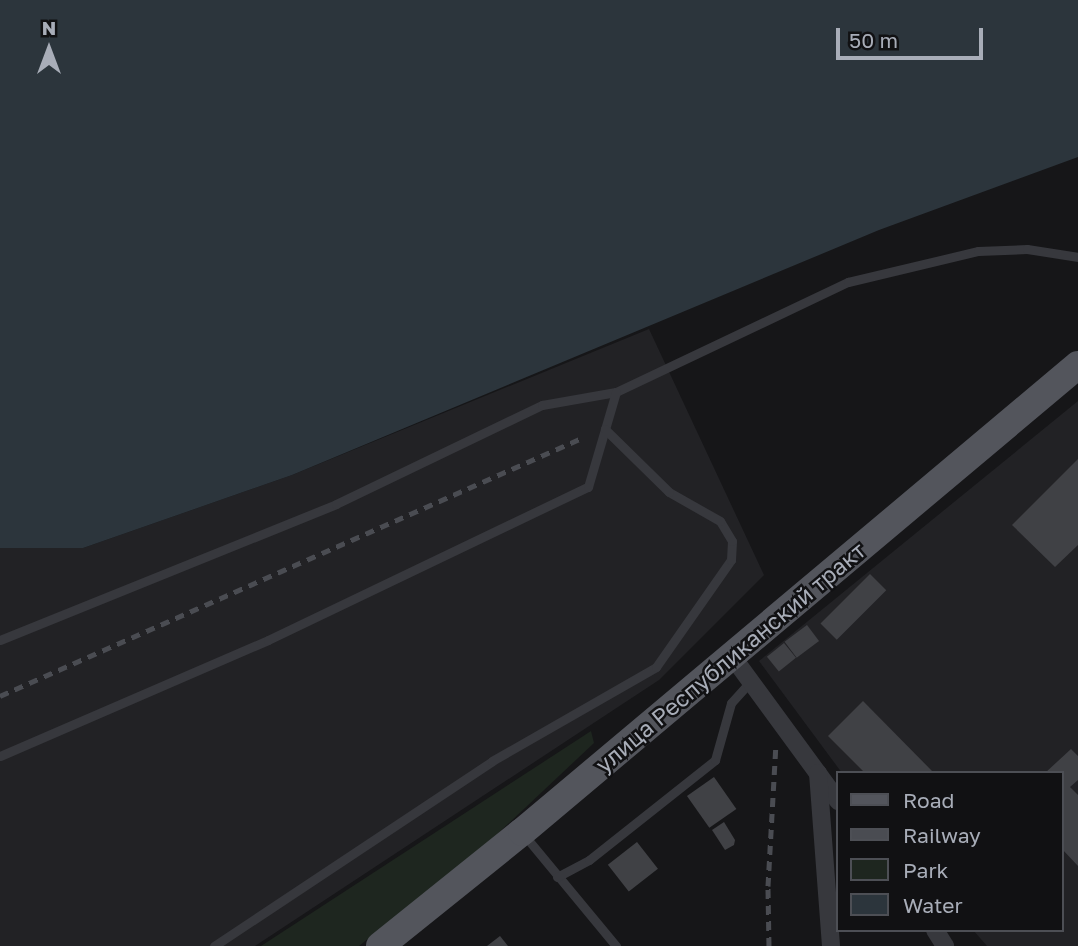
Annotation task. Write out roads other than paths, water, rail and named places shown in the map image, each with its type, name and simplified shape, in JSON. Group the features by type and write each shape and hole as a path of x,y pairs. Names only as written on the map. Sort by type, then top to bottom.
{"main road":[{"name":"улица Республиканский тракт","path":"380,946 522,832 1078,365"}],"street":[{"path":"732,656 836,798"},
{"path":"818,773 831,946"}],"lane":[{"path":"0,640 336,504 542,405 616,392 848,282 978,251 1027,249 1076,254"},
{"path":"0,756 268,640 588,487 616,392"},
{"path":"214,946 492,761 656,667 730,560 732,541 720,521 669,492 605,429"},
{"path":"557,877 589,860 715,760 731,703 751,681"},
{"path":"522,832 616,946"}],"water":[{"path":"0,0 1078,0 1078,157 879,230 292,475 83,548 0,548"}],"railway":[{"path":"0,696 584,437"},
{"path":"769,946 768,886 776,743"}]}
